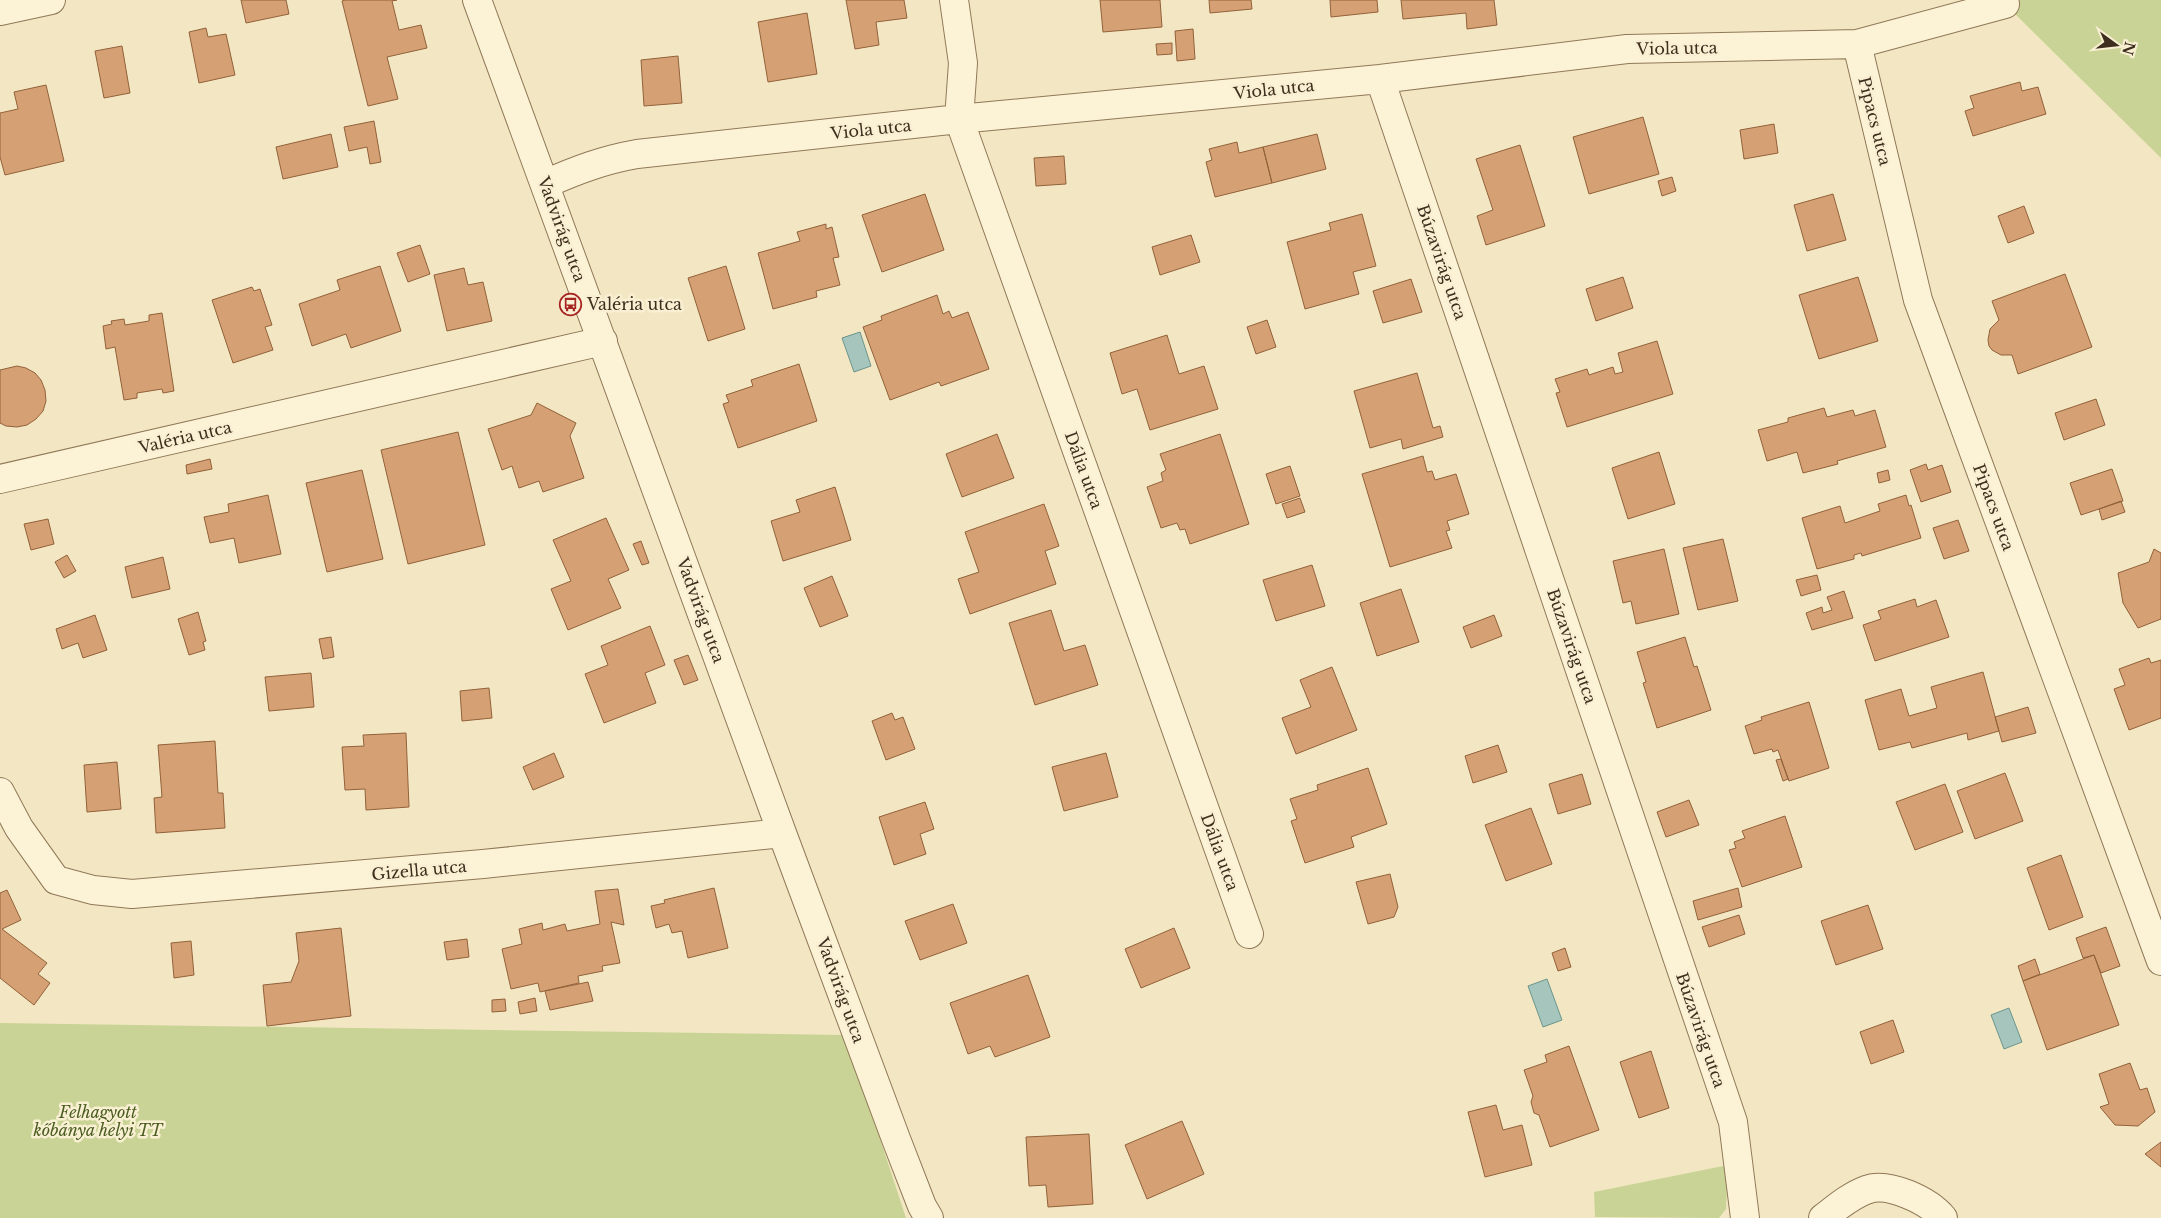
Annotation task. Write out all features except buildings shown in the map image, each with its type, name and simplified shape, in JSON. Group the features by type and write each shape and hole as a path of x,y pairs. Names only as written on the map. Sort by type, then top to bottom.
{"street":[{"path":"0,11 51,0"},
{"name":"Vadvirág utca","path":"477,0 782,833 896,1139 922,1206 929,1218"},
{"name":"Dália utca","path":"954,0 962,63 959,119 1249,934"},
{"name":"Viola utca","path":"545,184 582,167 611,158 959,119 1380,79 1627,49 1857,44 2004,2"},
{"name":"Pipacs utca","path":"1857,44 1918,300 2161,961"},
{"name":"Búzavirág utca","path":"1380,79 1732,1122 1745,1218"},
{"name":"Valéria utca","path":"0,479 603,341"},
{"name":"Gizella utca","path":"0,792 20,828 56,880 93,890 132,894 483,864 782,833"},
{"path":"1823,1218 1867,1189 1887,1188 1920,1199 1937,1210 1943,1218"}],"green space":[{"path":"2003,0 2161,0 2161,158 2005,4"},
{"name":"Felhagyott kőbánya helyi TT","path":"0,1023 846,1035 906,1218 0,1218"},
{"path":"1728,1165 1726,1209 1719,1218 1595,1217 1594,1192"}],"water":[{"path":"860,332 871,366 854,372 842,338"},
{"path":"1547,979 1562,1020 1543,1027 1528,986"},
{"path":"2009,1008 2022,1042 2004,1049 1991,1015"}],"place":[{"name":"Valéria utca","path":"571,304"}]}
